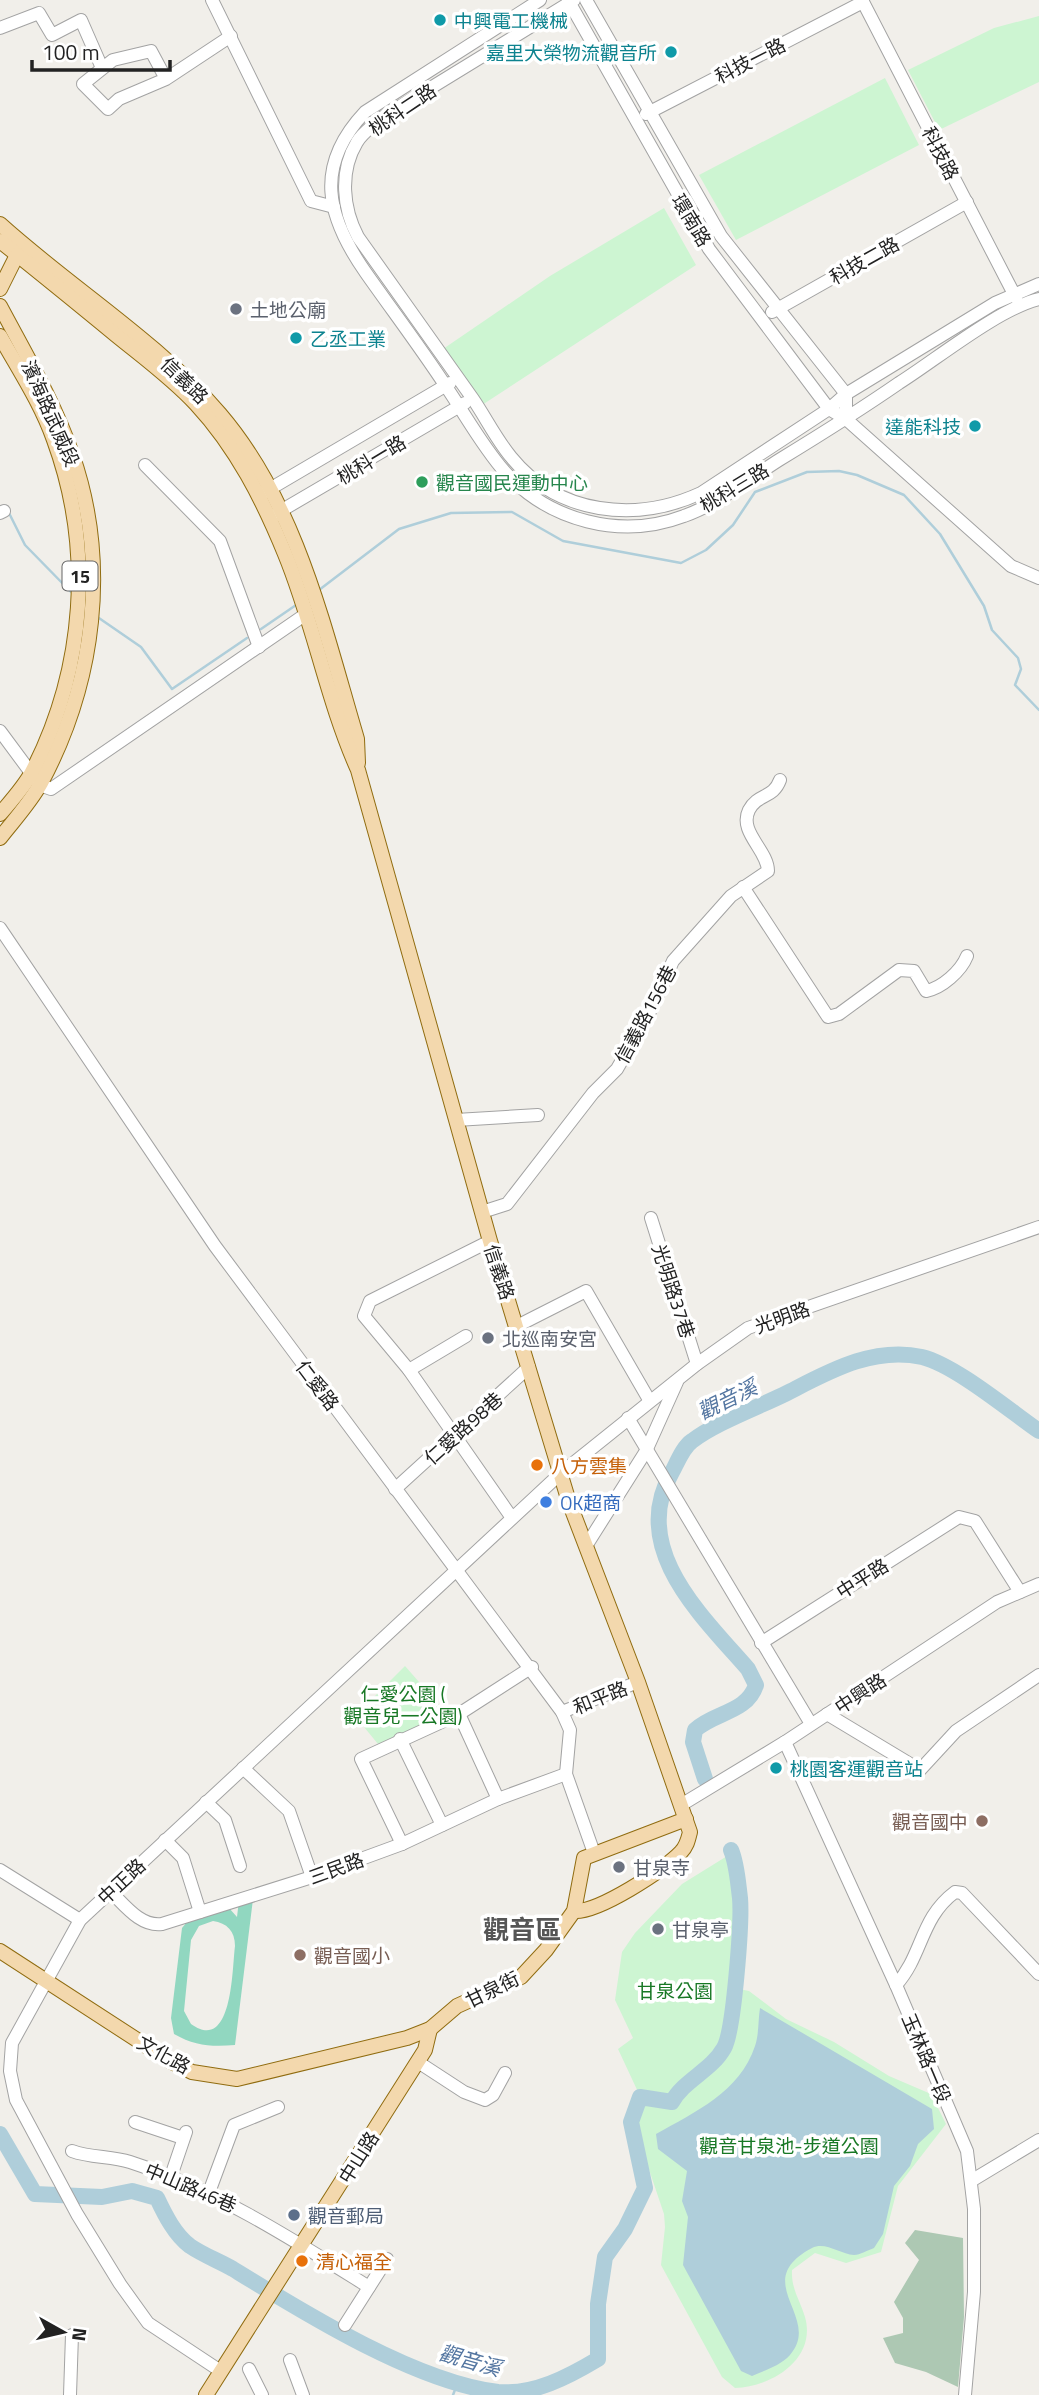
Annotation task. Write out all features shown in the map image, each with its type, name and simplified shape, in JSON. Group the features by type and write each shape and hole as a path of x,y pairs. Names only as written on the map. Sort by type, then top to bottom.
{"main road":[{"name":"信義路","path":"0,224 134,332 193,386 237,436 275,515 303,586 344,739 358,770 490,1241 561,1473 681,1805"},
{"name":"信義路","path":"0,241 161,371 195,404 263,493"},
{"path":"0,289 17,255"},
{"name":"濱海路武威段","path":"0,306 50,400 73,457 92,536 95,590 78,695 36,779 0,838"},
{"name":"濱海路武威段","path":"0,336 41,409 55,441 74,511 80,570 76,641 36,779 0,814"},
{"path":"574,1911 582,1911 611,1899 681,1852 690,1832 681,1805"},
{"path":"594,1853 686,1819"},
{"name":"甘泉街","path":"430,2029 457,2006 521,1977 546,1950 574,1911 583,1860 594,1853"},
{"name":"文化路","path":"0,1951 168,2060 192,2072 237,2079 313,2062 430,2029"},
{"name":"中山路","path":"206,2395 219,2370 278,2283 418,2062 425,2050 430,2029"}],"street":[{"path":"212,0 311,201 334,207"},
{"name":"桃科二路","path":"451,383 345,244 331,198 333,169 345,135 365,112 540,0"},
{"name":"環南路","path":"586,0 651,110 701,206 777,309 846,394"},
{"name":"桃科二路","path":"451,383 347,217 347,168 357,141 380,119 571,1"},
{"name":"環南路","path":"571,1 709,249 829,409 846,419 1011,566 1039,578"},
{"name":"科技一路","path":"637,120 651,110 863,1"},
{"name":"科技路","path":"863,1 1020,307"},
{"path":"0,28 38,13 51,35 81,20 102,68"},
{"path":"166,79 151,51 113,60 83,83 107,109 119,99 166,79 231,36"},
{"name":"科技二路","path":"763,318 967,202"},
{"name":"桃科三路","path":"451,383 472,399 511,457 526,473 560,497 609,511 665,507 701,493 829,409 846,394 1013,294 1039,285"},
{"name":"桃科三路","path":"451,383 459,407 505,471 526,492 577,520 621,526 684,516 720,498 1020,307 1039,299"},
{"name":"桃科一路","path":"263,493 451,383"},
{"path":"846,394 846,419"},
{"name":"桃科一路","path":"275,515 472,399"},
{"path":"145,465 220,541 258,646"},
{"path":"0,732 36,779 51,789 309,608"},
{"name":"信義路156巷","path":"482,1212 507,1204 593,1093 617,1069 653,1006 673,961 708,919 743,887 766,873 768,868 747,827 746,817 755,801 772,794 780,780"},
{"path":"743,887 828,1017 839,1014 899,970 914,971 926,991 933,989 962,967 967,956"},
{"name":"仁愛路","path":"0,928 215,1247 456,1570 532,1667 562,1712 570,1730 566,1774 594,1853"},
{"path":"456,1120 538,1115"},
{"name":"光明路37巷","path":"651,1218 697,1364"},
{"name":"光明路","path":"561,1473 697,1364 748,1328 1039,1227"},
{"path":"490,1241 370,1301 364,1316 409,1370 512,1518"},
{"path":"517,1326 586,1291 648,1398"},
{"path":"409,1370 466,1336"},
{"name":"仁愛路98巷","path":"395,1489 529,1367"},
{"path":"586,1546 650,1456 678,1381"},
{"path":"628,1419 811,1724"},
{"name":"中正路","path":"219,2370 148,2323 120,2284 77,2214 16,2100 10,2071 12,2043 80,1920 561,1473"},
{"name":"中平路","path":"761,1643 959,1517 975,1521 1020,1592"},
{"name":"中興路","path":"681,1805 785,1742 997,1602 1039,1584"},
{"path":"402,1844 361,1759 459,1714 532,1667"},
{"path":"827,1714 920,1770 956,1731 1039,1675"},
{"name":"和平路","path":"562,1712 638,1682"},
{"path":"459,1714 498,1799"},
{"path":"400,1739 442,1825"},
{"name":"玉林路一段","path":"785,1742 897,1985 967,2151 974,2209 974,2292 965,2395"},
{"path":"243,1768 289,1811 312,1877"},
{"name":"三民路","path":"110,1891 151,1926 312,1877 402,1844 498,1799 566,1774"},
{"path":"206,1802 225,1820 240,1866"},
{"path":"165,1840 183,1858 200,1912"},
{"path":"0,1870 80,1920"},
{"path":"897,1985 909,1970 930,1916 955,1892 962,1893 1039,1974"},
{"path":"418,2062 464,2092 485,2100 493,2095 505,2073"},
{"path":"208,2195 234,2125 278,2107"},
{"path":"135,2122 184,2135 170,2179"},
{"path":"971,2181 1027,2150 1039,2140"},
{"name":"中山路46巷","path":"72,2151 90,2158 128,2161 244,2210 369,2287"},
{"path":"345,2325 387,2259"},
{"path":"70,2395 72,2335"},
{"path":"290,2360 303,2395"},
{"path":"250,2368 262,2395"}],"green space":[{"path":"1039,16 1039,82 939,130 908,70 994,28"},
{"path":"885,78 919,145 736,240 699,175"},
{"path":"664,208 696,265 482,405 443,349 550,276"},
{"name":"仁愛公園 ( 觀音兒一公園)","path":"405,1666 447,1714 378,1744 355,1716"},
{"name":"觀音甘泉池-步道公園","path":"732,1853 740,1901 734,1988 749,1991 786,2019 834,2042 889,2076 931,2094 946,2124 898,2186 881,2252 846,2263 815,2253 792,2270 807,2332 798,2358 776,2376 763,2382 735,2388 722,2377 661,2265 664,2214 636,2131 628,2121 639,2094 618,2049 633,2038 615,2000 622,1952 635,1933 682,1884"},
{"path":"253,1899 235,2045 211,2046 189,2041 174,2034 171,2018 182,1928 187,1922 229,1908 237,1917 239,1900","holes":["218,1922 229,1929 235,1941 231,1988 223,2018 215,2028 205,2030 191,2024 184,2011 191,1940 199,1926"]},
{"path":"915,2230 963,2238 964,2317 958,2387 926,2372 895,2363 883,2338 903,2333 903,2318 894,2302 919,2260 905,2243"}],"water":[{"name":"觀音甘泉池-步道公園","path":"760,2008 932,2109 934,2129 918,2144 910,2166 894,2186 883,2234 874,2248 854,2255 817,2246 794,2261 786,2274 786,2287 798,2327 798,2341 786,2359 752,2376 741,2371 683,2265 688,2217 682,2201 687,2171 658,2149 656,2134 701,2109 739,2076 755,2046"}],"waterway":[{"path":"319,590 399,529 451,513 512,512 563,541 681,563 706,550 733,525 755,492 807,472 839,471 857,475 904,495 940,534 984,606 992,630 1018,658 1021,669 1015,685 1039,710"},
{"path":"8,511 25,545 71,592"},
{"path":"261,629 299,603"},
{"path":"96,616 141,647 172,689 247,638"},
{"name":"觀音溪","path":"705,1779 693,1742 695,1730 738,1707 752,1694 756,1685 748,1669 692,1603 676,1579 665,1554 659,1527 661,1500 672,1472 689,1444 725,1422 835,1369 886,1355 922,1357 950,1369 1039,1431"},
{"name":"觀音溪","path":"0,2134 35,2194 102,2197 132,2191 157,2198 175,2230 190,2246 361,2343 431,2375 466,2386 498,2392 538,2388 598,2359 598,2304 605,2257 625,2229 645,2188 631,2122 640,2097 672,2102 683,2088 719,2056 728,2038 740,1910 737,1874 731,1850"},
{"path":"453,2395 458,2382"}],"place":[{"name":"中興電工機械","path":"440,20"},
{"name":"嘉里大榮物流觀音所","path":"671,52"},
{"name":"土地公廟","path":"236,309"},
{"name":"乙丞工業","path":"296,338"},
{"name":"達能科技","path":"975,426"},
{"name":"觀音國民運動中心","path":"422,482"},
{"name":"北巡南安宮","path":"488,1338"},
{"name":"八方雲集","path":"537,1465"},
{"name":"OK超商","path":"546,1502"},
{"name":"桃園客運觀音站","path":"776,1768"},
{"name":"觀音國中","path":"982,1821"},
{"name":"甘泉寺","path":"619,1867"},
{"name":"甘泉亭","path":"658,1929"},
{"name":"觀音國小","path":"300,1955"},
{"name":"觀音郵局","path":"294,2215"},
{"name":"清心福全","path":"302,2261"}],"district":[{"name":"觀音區","path":"522,1929"}],"park label":[{"name":"甘泉公園","path":"675,1990"}]}
